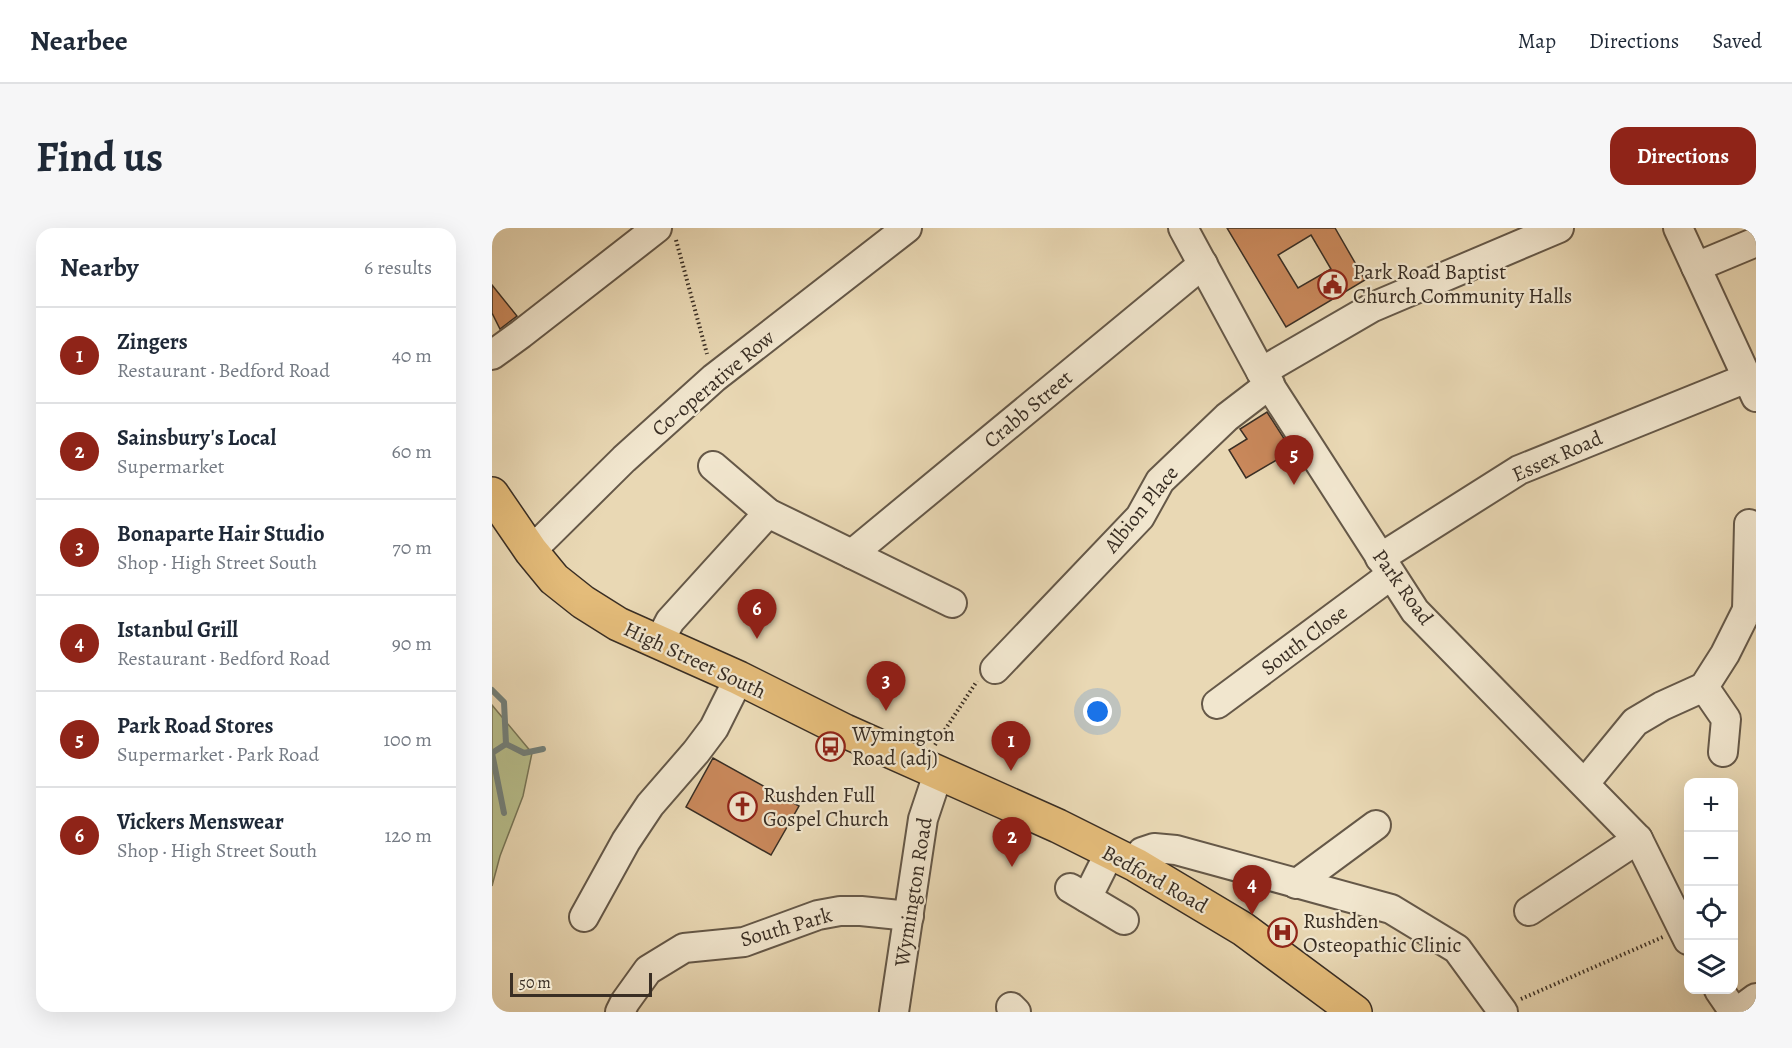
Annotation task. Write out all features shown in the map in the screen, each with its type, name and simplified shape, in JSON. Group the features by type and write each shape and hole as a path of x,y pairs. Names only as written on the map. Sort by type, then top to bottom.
{"main road":[{"name":"High Street South","path":"492,494 531,551 554,579 583,602 618,624 738,678 930,770"},
{"name":"Bedford Road","path":"930,770 1058,826 1123,859 1243,929 1355,1012"}],"street":[{"name":"Co-operative Row","path":"531,551 624,459 714,378 907,228"},
{"name":"Park Road","path":"1183,228 1266,378 1415,611 1638,839 1684,930"},
{"name":"Albion Place","path":"995,669 1140,517 1160,481 1266,378 1372,307 1558,228"},
{"path":"1678,228 1752,387"},
{"path":"492,355 667,234"},
{"path":"1696,267 1756,242"},
{"name":"Crabb Street","path":"852,554 1203,264"},
{"name":"Essex Road","path":"1385,566 1519,470 1752,387"},
{"path":"713,466 768,513 952,603"},
{"path":"659,642 670,621 768,513"},
{"path":"1585,783 1635,722 1662,706 1704,687 1725,654 1752,609 1749,524"},
{"name":"South Close","path":"1217,704 1385,566"},
{"path":"584,917 626,841 650,805 714,728 738,678"},
{"path":"1704,687 1726,719 1723,752"},
{"name":"Wymington Road","path":"894,1012 930,770"},
{"path":"1296,884 1376,825"},
{"path":"1530,911 1638,839"},
{"path":"1124,921 1079,893 1123,859 1154,848 1176,850 1390,909 1457,950 1501,1010"},
{"name":"South Park","path":"620,1012 648,970 684,948 744,942 818,915 840,911 909,916"},
{"path":"1722,994 1736,1012 1756,998"}],"path":[{"path":"667,234 714,378"},
{"path":"930,770 983,673 995,669"},
{"path":"1501,1010 1684,935"}],"green space":[{"path":"492,705 532,753 523,796 500,856 492,886"}],"building":[{"path":"1227,228 1335,228 1365,280 1286,327","holes":["1311,235 1331,269 1298,288 1278,255"]},
{"path":"492,285 517,316 500,329 492,313"},
{"path":"1267,412 1292,451 1246,478 1229,450 1247,439 1240,429"},
{"name":"Rushden Full Gospel Church","path":"713,758 799,806 771,855 686,807"}],"waterway":[{"path":"492,690 504,702 506,744 492,753"},
{"path":"506,744 524,753 543,749"},
{"path":"492,753 504,813"}],"place":[{"name":"Park Road Baptist Church Community Halls","path":"1332,284"},
{"name":"Park Road Stores","path":"1294,485"},
{"name":"Vickers Menswear","path":"757,639"},
{"name":"Bonaparte Hair Studio","path":"886,711"},
{"name":"Wymington Road (adj)","path":"831,746"},
{"name":"Zingers","path":"1011,771"},
{"name":"Rushden Full Gospel Church","path":"742,807"},
{"name":"Sainsbury's Local","path":"1012,867"},
{"name":"Istanbul Grill","path":"1252,915"},
{"name":"Rushden Osteopathic Clinic","path":"1282,933"}]}
